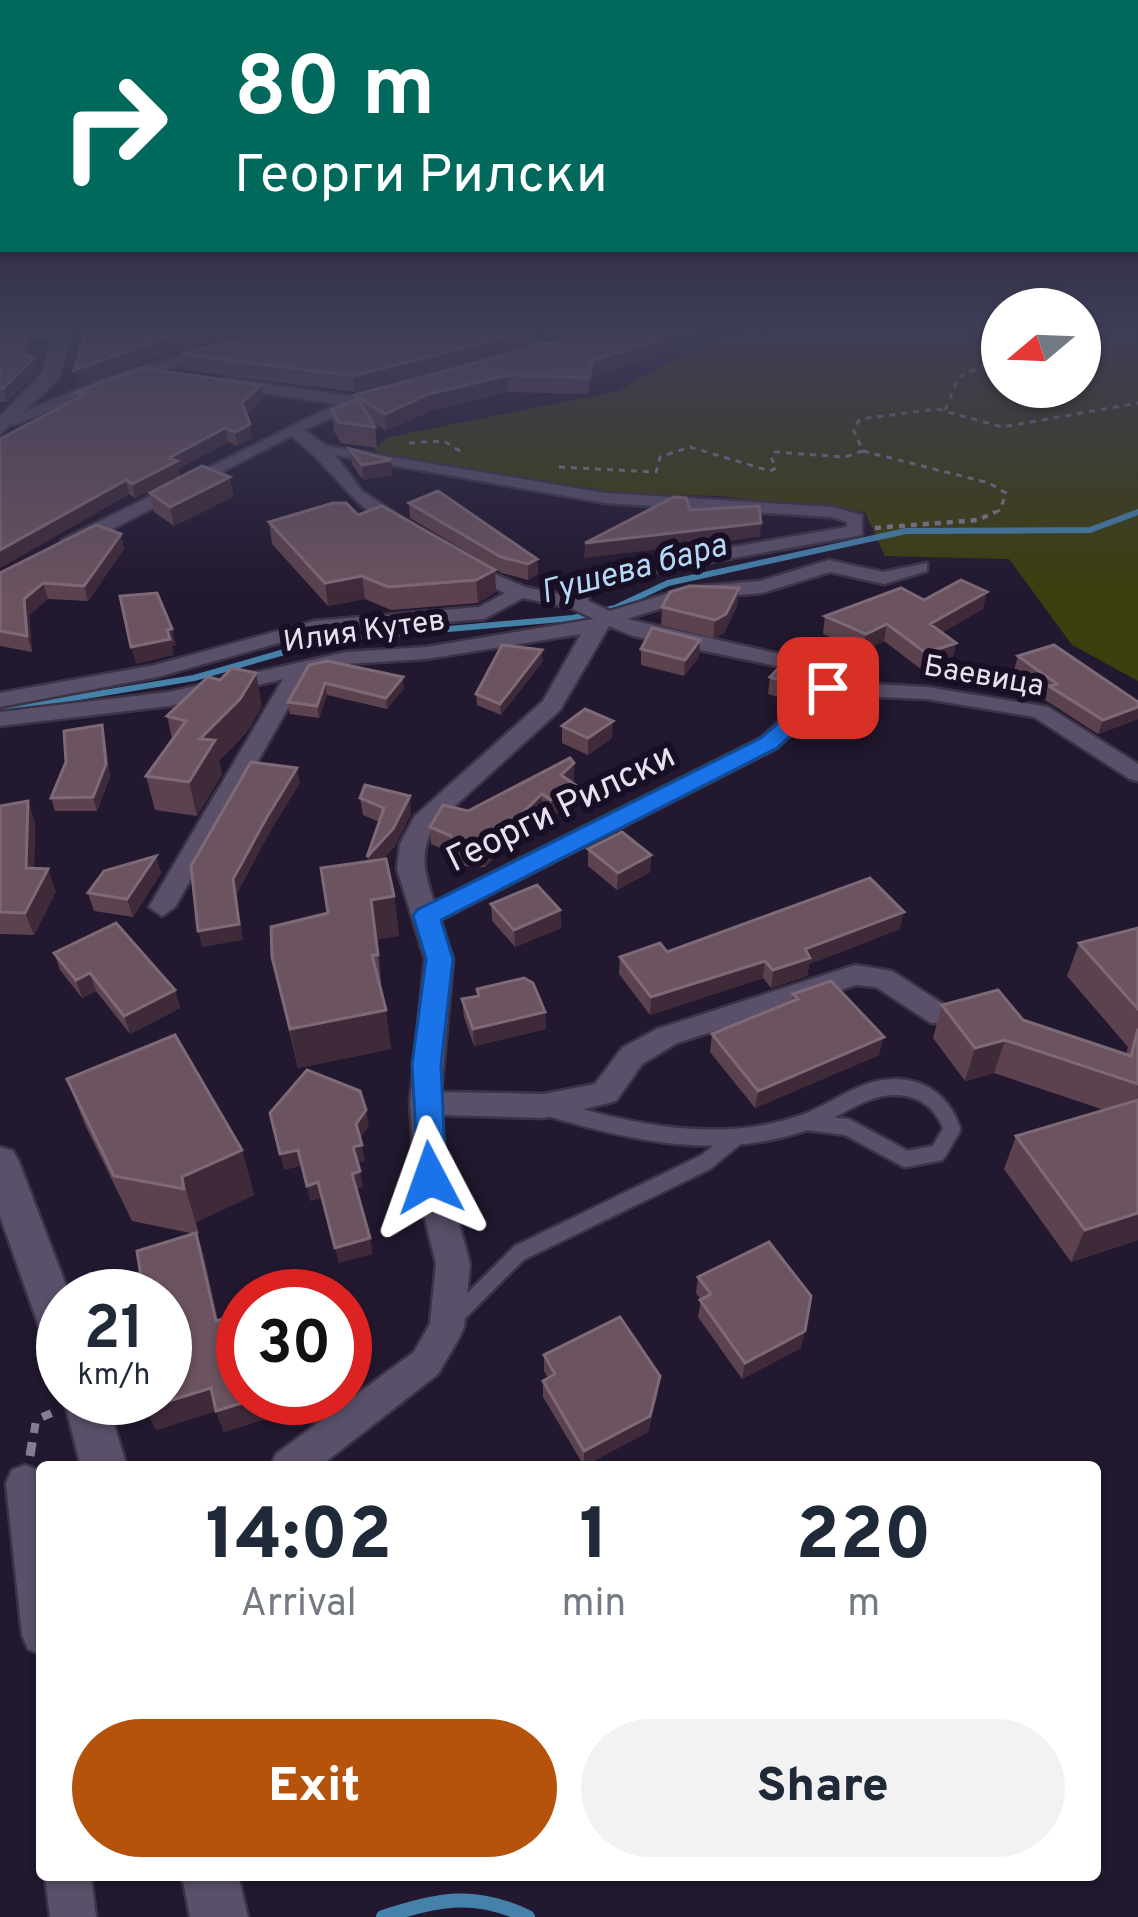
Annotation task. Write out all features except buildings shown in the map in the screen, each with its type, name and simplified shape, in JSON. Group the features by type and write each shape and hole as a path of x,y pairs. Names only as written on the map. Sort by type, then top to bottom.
{"street":[{"path":"54,552 319,417"},
{"path":"292,429 322,450 356,495 424,541"},
{"path":"322,450 393,458 460,476 605,498 833,512 856,525"},
{"path":"577,603 581,589 634,570 856,525"},
{"path":"427,916 410,869 412,844 424,821 552,705 602,623 577,603 520,592 443,554"},
{"name":"Илия Кутев","path":"0,719 169,699 300,668 602,623 689,593 762,587 829,566 884,578 920,567"},
{"path":"0,700 157,671 314,628 484,613 520,592"},
{"name":"Баевица","path":"602,623 825,670 828,688 927,693 1040,712 1138,775"},
{"path":"162,907 300,668"},
{"name":"Георги Рилски","path":"447,1327 453,1264 430,1178 425,1103 439,959 427,916 769,743 828,688"},
{"path":"425,1103 544,1106 605,1094 632,1056 667,1036 855,975 882,978 941,1016"},
{"path":"0,1162 39,1269"},
{"path":"297,1461 426,1363 447,1327"},
{"path":"92,1425 102,1461"},
{"path":"25,1483 36,1581"},
{"path":"69,1881 73,1917"},
{"path":"211,1881 219,1917"}],"lane":[{"path":"544,1106 606,1126 734,1139 806,1122 870,1092 903,1087 937,1101 952,1129 938,1154 904,1160 885,1154 850,1127 806,1122"},
{"path":"447,1327 519,1253 706,1162 734,1139"}],"path":[{"path":"863,452 853,429 860,419 875,417"},
{"path":"958,417 1002,427 1056,417"},
{"path":"393,458 398,444 444,441 471,456"},
{"path":"541,466 644,474 656,472 660,457 690,446 770,471 776,468 771,457 776,452 824,457 863,452 989,482 1001,489 1006,500 1000,510 978,520 856,525"},
{"path":"25,1483 36,1420"}],"shaded area":[{"path":"487,417 1138,417 1138,681 1072,645 1009,559 885,556 865,512 719,496 620,494 458,471 373,450 389,437"}],"waterway":[{"name":"Гушева бара","path":"0,710 194,678 326,640 573,618 615,608 668,583 906,531 1090,530 1138,512"},
{"path":"383,1917 456,1900 491,1904 528,1917"}],"route":[{"path":"430,1178 426,1065 439,959 427,916 769,743 828,688"}]}
